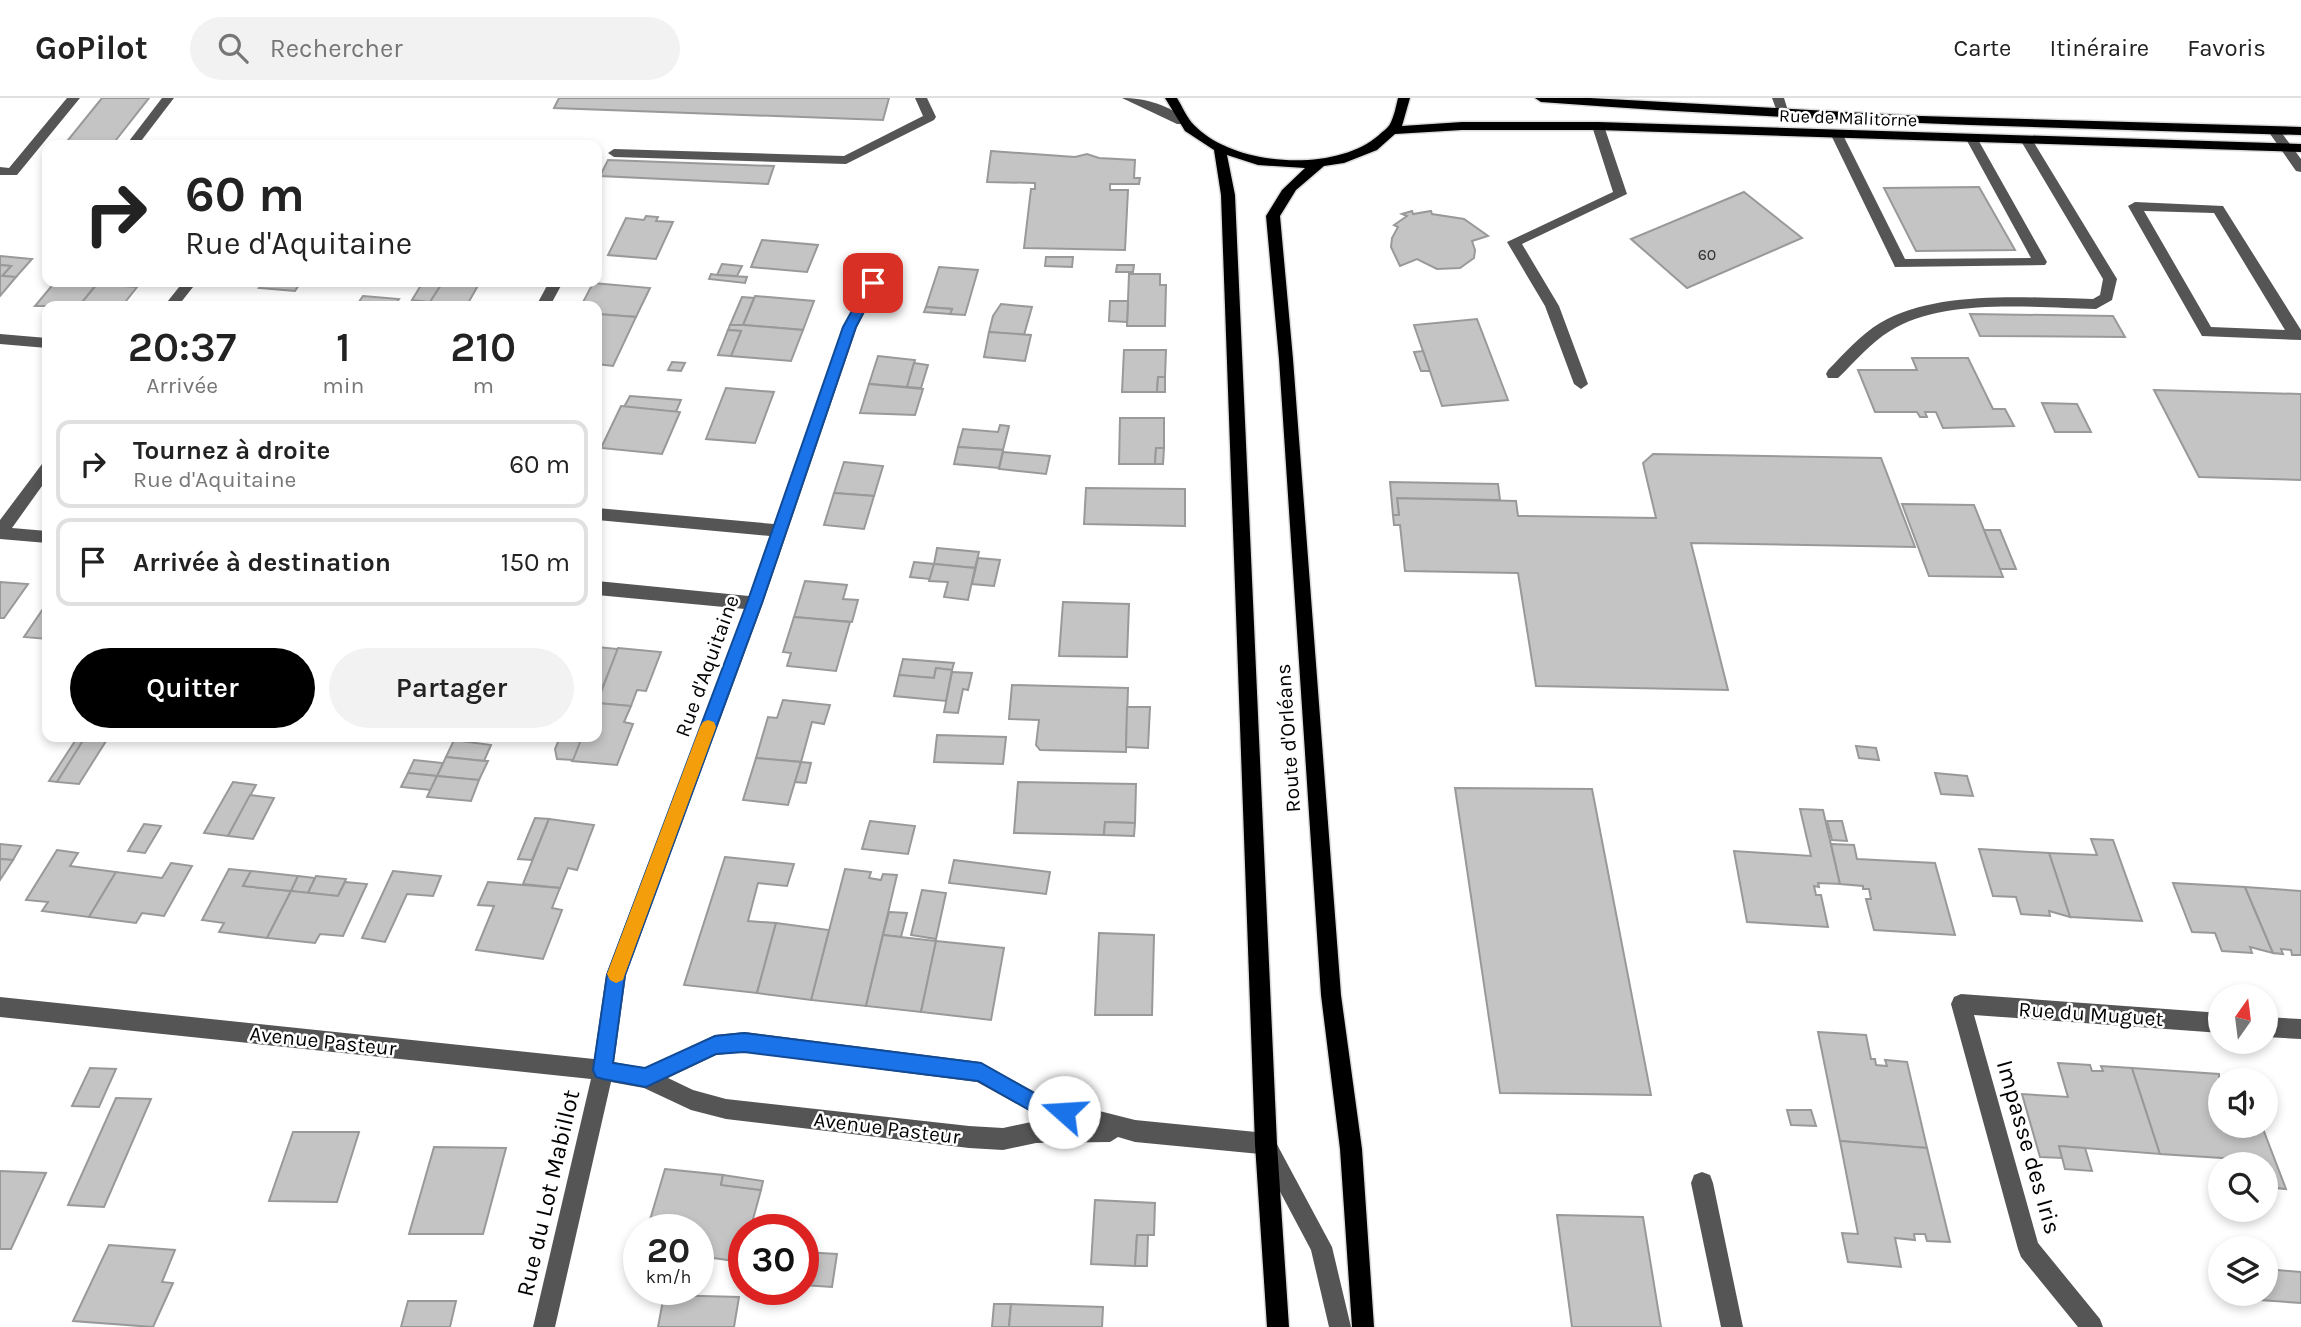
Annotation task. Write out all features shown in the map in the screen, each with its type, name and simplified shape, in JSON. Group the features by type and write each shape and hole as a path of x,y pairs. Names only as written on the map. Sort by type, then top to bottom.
{"main road":[{"path":"1171,98 1181,121 1198,137 1220,150 1262,162 1285,165 1319,164 1349,157 1367,149 1394,130 1404,109 1404,98"},
{"name":"Rue de Malitorne","path":"1541,98 1663,108 1959,123 2301,131"},
{"path":"1597,98 1663,108"},
{"name":"Rue de Malitorne","path":"1394,130 1462,126 1598,126 2301,148"},
{"name":"Route d'Orléans","path":"1220,150 1228,195 1266,1144 1278,1327"},
{"name":"Route d'Orléans","path":"1319,164 1292,184 1278,203 1273,216 1287,372 1331,995 1351,1149 1363,1327"}],"street":[{"path":"0,171 12,172 74,98"},
{"path":"136,140 168,98"},
{"path":"614,153 846,160 930,117 922,98"},
{"path":"1128,98 1152,106 1181,121"},
{"path":"1778,98 1783,114"},
{"path":"1581,384 1552,306 1514,242 1620,194 1598,126"},
{"path":"2274,131 2301,168"},
{"path":"1837,135 1900,264 2040,262 1972,139"},
{"path":"1833,374 1886,326 1922,312 1966,305 2096,304 2107,297 2110,279 2027,141"},
{"path":"2135,206 2218,209 2298,335 2207,332 2135,206"},
{"name":"Rue d'Aquitaine","path":"603,1070 616,975 755,603 850,327 873,283"},
{"path":"175,301 187,287"},
{"path":"0,339 42,343"},
{"path":"0,532 42,475"},
{"path":"602,514 780,531"},
{"path":"0,532 42,536"},
{"path":"602,588 755,603"},
{"name":"Rue du Muguet","path":"1961,1004 2208,1022"},
{"name":"Impasse des Iris","path":"1961,1004 2029,1248 2092,1327"},
{"name":"Avenue Pasteur","path":"0,1007 603,1070 646,1078 691,1100 726,1109 969,1138 1003,1139 1036,1132 1135,1131 1266,1144"},
{"path":"2278,1028 2301,1029"},
{"name":"Avenue Pasteur","path":"646,1078 715,1045 744,1042 981,1072 1040,1106 1135,1131"},
{"name":"Rue du Lot Mabillot","path":"544,1327 603,1070"},
{"name":"Route d'Orléans","path":"1266,1144 1321,1247 1340,1327"},
{"path":"1702,1183 1732,1327"}],"building":[{"path":"102,98 149,98 116,140 68,140"},
{"path":"559,98 889,98 883,120 554,108"},
{"path":"991,151 1075,157 1087,154 1099,158 1135,160 1134,178 1140,178 1139,184 1110,184 1110,190 1128,190 1125,250 1024,248 1031,189 1035,189 1035,183 987,182"},
{"path":"608,160 774,166 768,184 602,176"},
{"path":"1979,187 2015,250 1916,251 1884,188"},
{"path":"1744,192 1802,238 1687,288 1631,239"},
{"path":"1412,211 1413,214 1431,211 1432,214 1464,219 1488,236 1472,241 1474,258 1460,268 1437,269 1417,259 1400,266 1391,247 1398,227 1394,225 1407,216 1402,214"},
{"path":"646,216 658,217 656,221 673,222 656,259 608,255 626,218 644,220"},
{"path":"762,240 818,245 807,272 751,267"},
{"path":"0,256 32,259 16,277 2,276 11,266 0,265"},
{"path":"1046,257 1073,257 1072,267 1045,266"},
{"path":"722,264 742,266 737,276 717,275"},
{"path":"0,265 11,266 2,276 16,277 0,296"},
{"path":"1117,265 1134,265 1133,272 1116,272"},
{"path":"939,267 978,270 965,315 950,314 952,309 926,307"},
{"path":"711,274 747,277 745,283 709,279"},
{"path":"1129,274 1160,274 1160,285 1166,285 1165,326 1127,326"},
{"path":"602,284 650,288 636,317 602,314 602,301 584,301 591,287 602,287"},
{"path":"51,287 94,287 83,301 42,301 42,306 35,306"},
{"path":"95,287 137,287 126,301 83,301"},
{"path":"260,287 298,287 295,291"},
{"path":"420,287 440,287 431,301 412,300"},
{"path":"440,287 477,287 469,301 431,301"},
{"path":"363,296 399,299 398,301 360,301"},
{"path":"755,296 814,301 803,330 743,325"},
{"path":"742,297 754,298 743,325 730,325"},
{"path":"1110,301 1128,301 1127,322 1109,321"},
{"path":"1001,304 1032,307 1024,335 989,332 993,316"},
{"path":"926,307 952,309 950,314 924,312"},
{"path":"602,314 636,317 613,366 602,365"},
{"path":"1970,314 2113,316 2125,337 1980,336"},
{"path":"1477,319 1508,400 1442,406 1414,325"},
{"path":"730,325 803,330 791,361 731,356 741,331 728,330"},
{"path":"728,330 741,331 731,356 718,355"},
{"path":"989,332 1031,335 1025,361 984,357"},
{"path":"1124,350 1166,350 1165,377 1158,377 1157,392 1122,392"},
{"path":"1423,351 1430,371 1421,371 1414,352"},
{"path":"878,356 915,360 907,387 869,384"},
{"path":"1912,358 1968,358 1993,409 2005,409 2014,426 1943,428 1936,412 1925,412 1927,417 1920,417 1917,412 1875,412 1858,370 1917,370"},
{"path":"672,362 685,363 681,371 668,370"},
{"path":"914,363 928,365 921,388 907,387"},
{"path":"1158,377 1165,377 1165,392 1157,392"},
{"path":"869,384 923,389 915,415 860,413"},
{"path":"726,388 774,392 755,443 706,439"},
{"path":"2154,390 2301,394 2301,480 2199,477"},
{"path":"630,396 681,400 676,412 624,407"},
{"path":"2042,403 2077,404 2091,432 2055,432"},
{"path":"621,406 680,412 662,454 602,448"},
{"path":"1120,418 1164,418 1164,448 1156,448 1155,464 1119,464"},
{"path":"1000,425 1009,426 1003,450 958,447 963,429 998,432"},
{"path":"958,447 1003,450 999,468 954,464"},
{"path":"1156,448 1164,448 1163,464 1155,464"},
{"path":"1003,452 1050,456 1046,474 999,469"},
{"path":"1653,454 1881,458 1915,547 1691,543 1728,690 1536,686 1518,573 1405,571 1400,525 1394,525 1393,515 1399,515 1397,498 1516,501 1518,516 1656,518 1643,463"},
{"path":"844,462 883,466 874,496 834,493"},
{"path":"1390,482 1498,484 1500,500 1397,498 1399,515 1393,515"},
{"path":"1086,488 1185,489 1185,526 1084,524"},
{"path":"834,493 874,496 864,529 824,525"},
{"path":"1902,504 1974,505 2003,577 1929,576"},
{"path":"1984,530 2000,530 2016,569 2000,569"},
{"path":"937,548 979,552 975,568 934,564"},
{"path":"978,558 1000,560 994,586 972,584"},
{"path":"914,562 934,564 930,579 910,577"},
{"path":"934,564 975,568 968,600 944,597 948,582 929,581"},
{"path":"805,581 847,585 843,599 858,600 852,622 794,617"},
{"path":"0,582 28,584 4,618 0,618"},
{"path":"1063,602 1129,604 1127,657 1059,656"},
{"path":"42,610 42,639 24,637"},
{"path":"794,617 850,622 836,671 787,666 791,653 783,652"},
{"path":"602,647 618,649 602,689"},
{"path":"618,648 661,652 646,691 637,690 631,706 602,703 602,690"},
{"path":"903,659 954,663 952,670 936,668 934,678 899,675"},
{"path":"936,668 952,670 946,701 894,696 899,675 934,678"},
{"path":"952,672 972,673 968,690 963,689 958,713 944,712"},
{"path":"1012,685 1128,688 1126,752 1040,750 1036,745 1039,720 1009,719"},
{"path":"783,700 830,705 824,724 812,722 801,762 756,758 768,717 777,718"},
{"path":"602,703 631,706 624,722 633,724 617,765 572,761 580,742 602,742"},
{"path":"1127,707 1150,707 1148,748 1126,747"},
{"path":"937,735 1006,737 1003,764 934,762"},
{"path":"74,742 82,742 57,782 49,781"},
{"path":"82,742 105,742 79,784 57,782"},
{"path":"453,742 491,745 484,761 446,757"},
{"path":"558,742 580,742 573,760 557,759 555,749"},
{"path":"1856,746 1876,748 1879,760 1859,758"},
{"path":"446,757 488,761 479,780 437,776"},
{"path":"756,758 801,762 788,805 743,800"},
{"path":"414,760 443,763 437,776 408,773"},
{"path":"801,762 811,763 806,783 795,782"},
{"path":"408,773 437,776 431,790 401,787"},
{"path":"1935,773 1967,776 1973,796 1941,794"},
{"path":"437,776 479,780 471,801 427,797"},
{"path":"233,782 256,785 228,836 204,833"},
{"path":"1018,782 1136,784 1135,823 1105,822 1104,835 1014,833"},
{"path":"1455,788 1592,789 1651,1095 1500,1093"},
{"path":"250,795 274,798 253,839 228,836"},
{"path":"1800,809 1823,810 1840,884 1818,883 1819,887 1814,886 1816,895 1821,895 1828,927 1747,922 1734,851 1811,856"},
{"path":"535,818 549,819 532,860 518,859"},
{"path":"549,819 594,825 577,870 568,868 560,888 523,884"},
{"path":"870,821 915,826 908,854 862,849"},
{"path":"1827,821 1842,821 1847,841 1832,840"},
{"path":"1105,822 1135,823 1134,836 1104,835"},
{"path":"144,824 161,826 145,853 128,851"},
{"path":"2091,839 2113,840 2142,921 2070,917 2049,853 2097,855"},
{"path":"0,844 21,846 13,860 0,859"},
{"path":"1831,844 1854,845 1857,859 1935,863 1955,935 1874,930 1866,899 1871,899 1869,889 1840,884"},
{"path":"1979,849 2049,853 2070,917 2049,911 2050,916 2021,914 2016,897 1993,896"},
{"path":"57,850 78,853 70,866 116,872 89,917 42,911 48,902 26,900"},
{"path":"725,857 794,864 787,886 758,883 748,921 776,923 757,993 684,985"},
{"path":"0,859 13,860 0,880"},
{"path":"954,860 1050,872 1046,894 949,883"},
{"path":"171,863 192,866 164,916 142,913 136,923 89,917 116,872 162,878"},
{"path":"229,869 251,871 243,886 291,891 267,938 219,932 224,923 202,920"},
{"path":"845,869 871,872 869,878 881,880 883,874 897,875 866,1006 811,1000"},
{"path":"251,871 298,876 291,891 243,886"},
{"path":"393,871 441,876 433,896 407,894 385,942 362,938"},
{"path":"298,876 315,878 308,893 291,891"},
{"path":"316,876 346,879 338,896 308,893"},
{"path":"345,882 367,884 343,936 320,934 315,943 267,938 291,891 338,896"},
{"path":"488,882 560,888 552,908 562,910 543,959 476,950 494,906 478,905"},
{"path":"2173,883 2245,887 2273,953 2250,947 2252,953 2222,951 2215,933 2192,932"},
{"path":"2245,887 2301,891 2301,955 2292,955 2291,950 2281,949 2283,954 2273,953"},
{"path":"922,890 946,893 936,939 911,935"},
{"path":"889,912 907,913 901,937 883,935"},
{"path":"776,923 829,930 811,1000 757,993"},
{"path":"1099,933 1154,935 1152,1015 1095,1015"},
{"path":"883,935 936,941 921,1012 866,1006"},
{"path":"936,941 1004,948 991,1020 921,1012"},
{"path":"1818,1032 1866,1035 1871,1059 1875,1059 1876,1065 1887,1066 1885,1060 1907,1062 1927,1148 1840,1141"},
{"path":"2058,1063 2090,1065 2092,1071 2103,1071 2101,1066 2132,1068 2160,1154 2059,1146 2062,1158 2040,1157 2022,1094 2068,1097"},
{"path":"90,1068 116,1069 99,1107 72,1106"},
{"path":"2132,1068 2208,1073 2208,1138 2266,1138 2272,1152 2208,1152 2208,1157 2160,1154"},
{"path":"116,1098 151,1099 104,1207 68,1205"},
{"path":"1787,1110 1811,1110 1816,1126 1791,1125"},
{"path":"293,1132 359,1132 337,1202 269,1201"},
{"path":"1840,1141 1927,1148 1950,1242 1927,1241 1925,1234 1914,1234 1915,1240 1895,1238 1901,1267 1848,1262 1842,1233 1858,1234"},
{"path":"2059,1146 2085,1148 2092,1171 2065,1169"},
{"path":"434,1147 506,1148 483,1234 409,1234"},
{"path":"2278,1168 2286,1189 2278,1188"},
{"path":"665,1169 723,1175 721,1185 761,1190 754,1214 728,1214 728,1260 714,1258 714,1214 652,1214"},
{"path":"0,1171 46,1173 11,1249 0,1249"},
{"path":"723,1175 763,1181 761,1190 721,1185"},
{"path":"1095,1200 1155,1203 1154,1235 1137,1235 1135,1266 1091,1264"},
{"path":"1557,1215 1643,1217 1661,1327 1572,1327"},
{"path":"1137,1235 1148,1235 1147,1266 1135,1266"},
{"path":"109,1245 175,1250 162,1282 173,1283 153,1327 73,1321"},
{"path":"819,1253 837,1254 832,1287 819,1286"},
{"path":"2278,1270 2301,1272 2301,1303 2278,1301"},
{"path":"714,1296 728,1297 728,1305 738,1305 734,1327 658,1327 662,1305 714,1305"},
{"path":"408,1301 456,1301 450,1327 401,1327"},
{"path":"994,1304 1011,1304 1009,1327 992,1327"},
{"path":"1011,1304 1103,1307 1102,1327 1009,1327"}],"slow traffic":[{"path":"616,974 708,727"}],"route":[{"path":"873,283 850,327 755,603 616,975 603,1070 646,1078 715,1045 744,1042 981,1072 1040,1106 1064,1112"}]}
